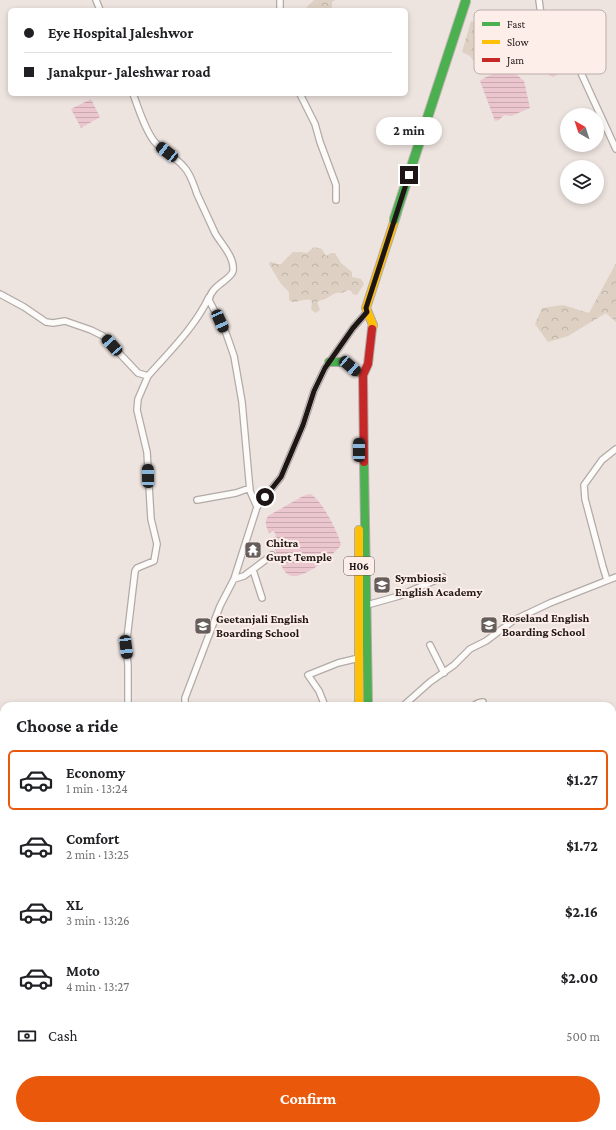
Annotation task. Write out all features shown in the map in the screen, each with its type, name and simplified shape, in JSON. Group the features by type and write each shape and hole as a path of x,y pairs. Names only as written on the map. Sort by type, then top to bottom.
{"main road":[{"name":"H06","path":"463,0 442,68 427,120 394,220 466,0"},
{"name":"H06","path":"368,702 363,375 368,364 373,325 366,308 466,0"},
{"path":"329,362 344,362 363,375"},
{"name":"H06","path":"359,702 359,437 363,426"}],"street":[{"path":"539,0 540,10"},
{"path":"582,74 616,149"},
{"path":"128,702 128,665 126,647 135,571 136,568 154,561 157,544 151,519 147,452 137,410 138,399 148,376 182,337 217,286 231,275 233,271 233,263 229,254 214,231 187,171 184,166 154,141 134,96"},
{"path":"301,96 315,124 336,185 336,200"},
{"path":"0,294 24,307 46,322 53,323 65,321 103,336 138,373 148,376"},
{"path":"209,296 208,300 226,333 234,356 243,408 250,488 257,507"},
{"path":"185,702 185,698 216,618 234,579 257,507 281,477 303,425 314,391 329,362 353,328 367,312"},
{"path":"607,580 585,499 584,485 602,460 616,449"},
{"path":"197,500 236,493 250,488"},
{"path":"234,579 244,576 272,555"},
{"path":"253,570 262,598"},
{"path":"407,702 430,682 454,665 470,649 486,641 514,620 550,602 616,576"},
{"path":"367,605 399,596 443,577"},
{"path":"430,645 444,673"},
{"path":"323,702 319,691 308,675 338,663 359,658"},
{"path":"478,702 483,702"}],"green space":[{"path":"314,0 335,0 332,2 332,8 306,8"},
{"path":"471,21 474,22 474,61 470,56 462,52"},
{"path":"314,247 322,249 326,256 331,253 335,253 341,263 352,272 352,277 361,279 364,284 357,295 348,290 342,293 335,293 326,299 317,302 320,310 315,313 311,309 311,300 306,299 292,302 289,300 289,292 281,284 269,264 272,262 281,264 293,252 307,253"},
{"path":"616,263 616,322 606,313 568,336 548,342 535,324 542,308 563,305 589,313"}],"shaded area":[{"path":"494,74 516,74 524,81 530,108 511,116 504,115 499,120 495,121 480,81"},
{"path":"548,74 559,74 553,77"},
{"path":"91,99 100,117 81,128 71,109"},
{"path":"310,494 324,509 333,525 341,545 325,561 309,571 301,575 289,575 283,569 278,558 271,539 276,536 274,531 269,533 266,527 266,520 268,516 303,496"}],"traffic: fast":[{"path":"394,220 466,0"},
{"path":"329,362 344,362 363,375"},
{"path":"364,462 368,702"}],"traffic: slow":[{"path":"372,329 373,325 366,308 397,213"},
{"path":"359,530 359,702"}],"traffic: jam":[{"path":"364,462 363,375 368,364 372,329"}],"place":[{"name":"Chitra Gupt Temple","path":"253,550"},
{"name":"Symbiosis English Academy","path":"382,585"},
{"name":"Roseland English Boarding School","path":"489,625"},
{"name":"Geetanjali English Boarding School","path":"203,626"}],"route":[{"path":"265,497 281,477 303,425 318,381 325,368 353,328 367,312 366,308 409,175"}]}
